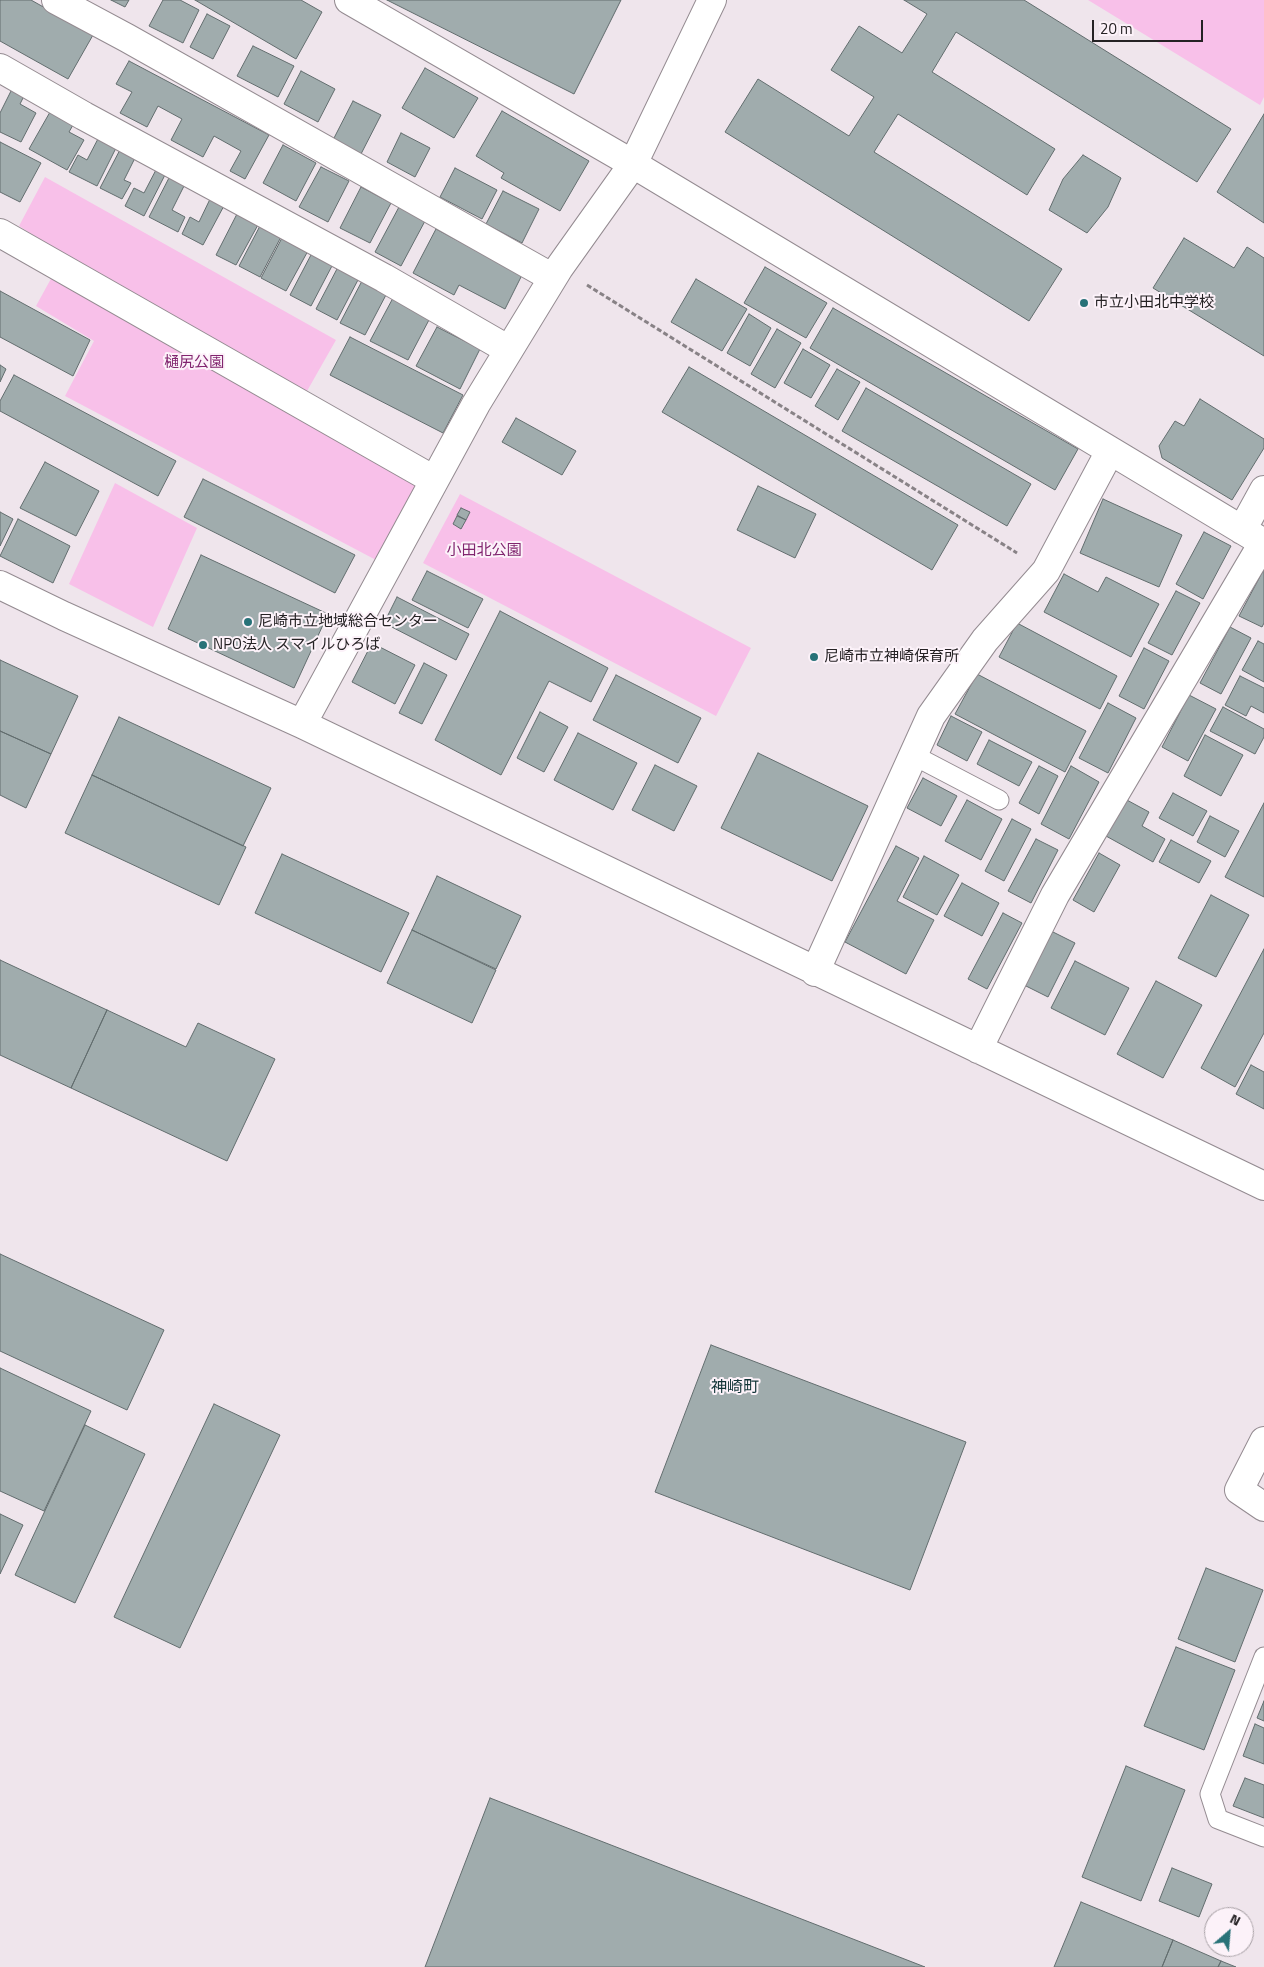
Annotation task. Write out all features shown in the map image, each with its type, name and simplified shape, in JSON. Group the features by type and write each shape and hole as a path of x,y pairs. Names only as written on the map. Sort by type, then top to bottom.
{"street":[{"path":"56,0 556,273"},
{"path":"349,0 633,164 1256,539"},
{"path":"302,724 476,404 556,273 633,164 712,0"},
{"path":"0,68 241,203 384,278 509,350"},
{"path":"0,233 434,480"},
{"path":"815,972 930,716 985,640 1046,572 1110,451"},
{"path":"978,1049 1055,895 1256,539 1264,490"},
{"path":"0,585 302,724 1264,1186"},
{"path":"1264,1442 1239,1490 1264,1507"}],"lane":[{"path":"913,755 999,800"},
{"path":"1264,1657 1210,1794 1218,1819 1264,1837"}],"path":[{"path":"556,273 1046,572"}],"green space":[{"path":"1088,0 1264,0 1264,97 1260,105"},
{"name":"樋尻公園","path":"45,177 336,340 294,414 419,483 376,560 65,396 94,341 36,306 64,255 19,226"},
{"path":"115,483 197,528 153,627 69,584"},
{"name":"小田北公園","path":"460,494 751,648 716,716 423,563"}],"building":[{"path":"0,0 31,0 93,35 68,79 0,41"},
{"path":"111,0 129,0 125,7"},
{"path":"163,0 180,0 199,10 183,43 149,26"},
{"path":"195,0 301,0 322,12 296,59"},
{"path":"387,0 621,0 574,94"},
{"path":"904,0 1024,0 1231,129 1197,182 956,32 932,72 1055,149 1027,195 898,114 874,152 1062,269 1029,321 725,132 758,79 849,136 874,97 831,70 859,26 902,53 927,14"},
{"path":"207,14 230,26 213,59 190,47"},
{"path":"253,46 294,66 278,97 237,76"},
{"path":"129,61 269,135 245,179 230,171 241,151 214,136 203,157 171,140 182,119 158,106 147,127 120,113 132,92 116,84"},
{"path":"425,68 478,98 454,138 402,108"},
{"path":"301,71 335,89 318,122 284,104"},
{"path":"15,83 27,90 20,104 36,113 21,142 0,132 0,113"},
{"path":"353,101 381,115 361,154 333,140"},
{"path":"54,105 77,118 69,132 84,140 67,170 29,149"},
{"path":"502,111 589,161 560,211 501,178 504,173 476,156"},
{"path":"1264,114 1264,223 1217,192"},
{"path":"401,133 430,148 415,177 387,162"},
{"path":"100,135 118,144 97,186 69,172 78,155 87,160"},
{"path":"0,142 41,163 20,202 0,192"},
{"path":"283,145 316,163 296,201 263,183"},
{"path":"122,146 137,154 124,180 131,183 122,199 100,188"},
{"path":"1083,155 1121,178 1108,207 1087,233 1049,210 1063,179"},
{"path":"158,166 167,171 144,216 125,206 134,188 144,193"},
{"path":"321,167 349,181 328,222 299,207"},
{"path":"455,168 497,190 482,219 440,197"},
{"path":"172,172 187,180 172,210 185,217 178,232 149,217"},
{"path":"361,187 391,203 370,243 340,228"},
{"path":"503,191 539,209 522,243 486,224"},
{"path":"212,195 226,202 203,245 182,234 190,217 199,222"},
{"path":"399,207 425,221 401,266 375,252"},
{"path":"238,212 259,223 236,265 216,255"},
{"path":"261,224 282,235 260,277 239,266"},
{"path":"436,229 522,275 505,309 459,285 454,295 413,273"},
{"path":"283,236 309,249 286,291 261,278"},
{"path":"1184,238 1234,268 1247,247 1264,258 1264,356 1153,288"},
{"path":"312,253 333,264 311,306 290,295"},
{"path":"338,267 359,278 337,320 316,309"},
{"path":"765,267 827,303 806,338 744,303"},
{"path":"696,279 747,309 722,351 671,322"},
{"path":"362,281 387,293 365,335 340,323"},
{"path":"0,291 90,340 73,376 0,337"},
{"path":"393,298 430,318 408,360 370,341"},
{"path":"833,308 1078,449 1055,490 810,348"},
{"path":"749,314 771,328 750,366 727,353"},
{"path":"437,327 480,349 460,389 416,366"},
{"path":"777,329 801,343 775,388 751,374"},
{"path":"350,337 463,395 443,433 330,375"},
{"path":"803,349 830,365 811,398 784,383"},
{"path":"0,365 6,369 0,382"},
{"path":"689,367 958,525 932,570 662,412"},
{"path":"837,369 860,382 838,420 815,406"},
{"path":"14,375 176,461 158,496 0,411 0,401"},
{"path":"866,388 1031,484 1007,526 842,431"},
{"path":"1200,399 1264,439 1264,448 1232,500 1162,458 1159,446 1175,421 1184,426"},
{"path":"516,418 576,451 562,475 502,442"},
{"path":"45,462 99,491 76,536 20,508"},
{"path":"203,479 355,555 335,593 184,517"},
{"path":"758,486 816,514 795,558 737,530"},
{"path":"1103,499 1182,535 1159,587 1080,553"},
{"path":"461,508 470,512 466,520 457,515"},
{"path":"0,512 13,519 0,546"},
{"path":"457,516 466,520 461,529 453,524"},
{"path":"18,519 70,546 53,583 0,556"},
{"path":"1204,532 1231,546 1203,599 1176,584"},
{"name":"尼崎市立地域総合センター","path":"201,555 328,614 294,688 168,629"},
{"path":"1264,569 1264,623 1262,627 1239,616"},
{"path":"427,571 483,599 468,628 412,600"},
{"path":"1064,574 1098,592 1106,577 1159,604 1131,657 1044,612"},
{"path":"1176,591 1200,603 1172,655 1148,643"},
{"path":"397,597 469,634 456,660 384,623"},
{"path":"500,611 608,668 591,702 549,681 501,775 435,740"},
{"path":"1017,623 1117,676 1100,709 999,657"},
{"path":"1230,627 1251,638 1221,694 1200,683"},
{"path":"1258,641 1264,644 1264,682 1242,670"},
{"path":"372,643 415,665 395,704 352,682"},
{"path":"1144,648 1169,661 1144,709 1119,696"},
{"path":"0,660 78,696 51,754 0,731"},
{"path":"424,663 447,675 422,724 399,713"},
{"path":"977,674 1086,731 1065,772 955,714"},
{"path":"616,675 701,718 678,763 593,720"},
{"path":"1240,676 1264,688 1264,713 1251,706 1246,716 1225,705"},
{"path":"1189,695 1216,709 1188,761 1162,747"},
{"path":"1108,703 1136,718 1108,773 1079,758"},
{"path":"1223,707 1264,729 1264,737 1255,754 1210,731"},
{"path":"540,712 568,727 544,772 517,758"},
{"path":"951,716 982,732 967,761 937,745"},
{"path":"119,717 271,788 243,846 92,775"},
{"path":"0,731 51,754 26,808 0,795"},
{"path":"578,733 637,763 613,810 554,780"},
{"path":"1205,735 1243,755 1221,796 1184,776"},
{"path":"989,740 1032,762 1019,786 977,764"},
{"path":"758,753 868,806 832,881 721,828"},
{"path":"655,765 697,786 674,831 632,810"},
{"path":"1039,766 1058,776 1039,814 1019,803"},
{"path":"1071,766 1099,782 1069,839 1041,824"},
{"path":"92,775 246,847 219,905 65,833"},
{"path":"923,778 957,796 941,826 907,808"},
{"path":"1173,793 1207,811 1193,836 1159,818"},
{"path":"1125,799 1149,812 1142,826 1165,839 1153,862 1106,836"},
{"path":"967,800 1002,819 981,860 945,841"},
{"path":"1264,803 1264,897 1225,877"},
{"path":"1210,816 1239,831 1225,857 1197,842"},
{"path":"1012,819 1031,829 1004,881 985,871"},
{"path":"1036,839 1058,850 1031,903 1008,891"},
{"path":"1171,840 1211,861 1199,883 1159,862"},
{"path":"896,846 919,858 897,901 934,920 906,974 845,942"},
{"path":"1099,853 1120,865 1094,912 1073,900"},
{"path":"282,854 409,913 381,972 255,913"},
{"path":"924,856 959,875 937,915 903,897"},
{"path":"437,876 521,916 496,969 412,930"},
{"path":"962,883 999,903 982,936 944,916"},
{"path":"1211,895 1249,915 1216,977 1178,958"},
{"path":"1003,913 1022,923 987,989 968,979"},
{"path":"412,930 496,970 472,1023 387,983"},
{"path":"1051,931 1075,943 1048,997 1024,985"},
{"path":"1264,949 1264,1033 1235,1087 1201,1068"},
{"path":"0,960 107,1010 71,1088 0,1055"},
{"path":"1075,961 1129,988 1105,1035 1051,1008"},
{"path":"1156,981 1202,1005 1163,1078 1117,1054"},
{"path":"107,1010 186,1047 198,1023 275,1059 227,1161 71,1088"},
{"path":"1251,1065 1264,1072 1264,1109 1236,1094"},
{"path":"0,1254 164,1330 127,1410 0,1351"},
{"path":"711,1345 966,1442 910,1590 655,1492"},
{"path":"0,1368 91,1411 44,1511 0,1491"},
{"path":"214,1404 280,1435 180,1648 114,1617"},
{"path":"85,1425 145,1454 75,1603 15,1575"},
{"path":"0,1514 23,1525 0,1574"},
{"path":"1206,1568 1263,1590 1235,1662 1178,1639"},
{"path":"1176,1647 1235,1670 1204,1750 1144,1726"},
{"path":"1264,1701 1264,1721 1257,1718"},
{"path":"1255,1724 1264,1728 1264,1764 1243,1756"},
{"path":"1126,1766 1185,1790 1141,1901 1082,1877"},
{"path":"1245,1778 1264,1785 1264,1818 1233,1806"},
{"path":"490,1798 925,1967 425,1967"},
{"path":"1172,1868 1212,1884 1199,1917 1159,1901"},
{"path":"1081,1902 1173,1940 1162,1967 1054,1967"},
{"path":"1173,1940 1204,1954 1204,1957 1212,1957 1221,1961 1218,1967 1162,1967"},
{"path":"1221,1961 1236,1967 1218,1967"}],"place":[{"name":"市立小田北中学校","path":"1084,303"},
{"name":"尼崎市立地域総合センター","path":"248,622"},
{"name":"NPO法人 スマイルひろば","path":"203,645"},
{"name":"尼崎市立神崎保育所","path":"814,657"}],"district":[{"name":"神崎町","path":"735,1388"}]}
